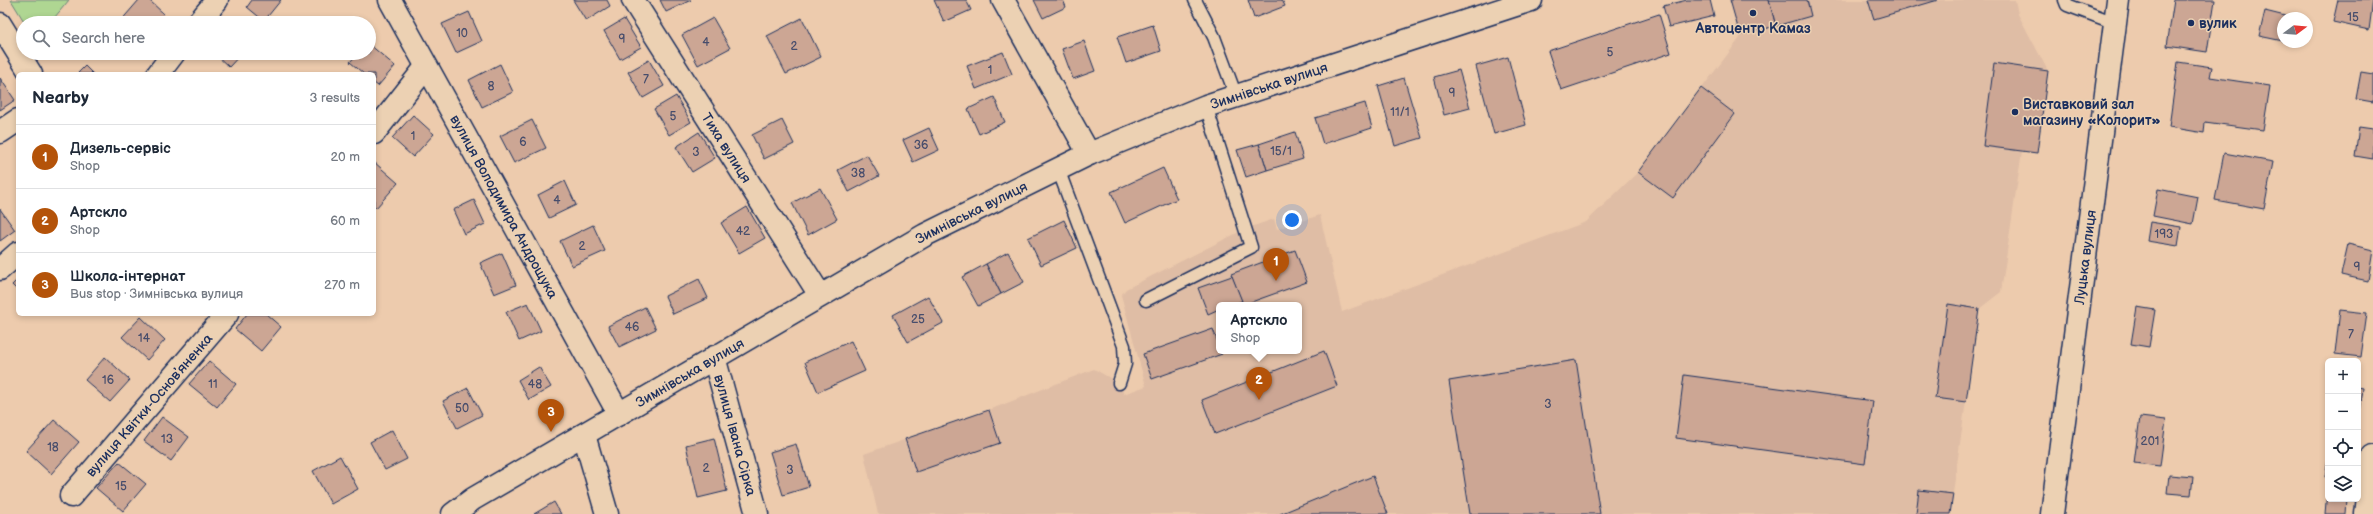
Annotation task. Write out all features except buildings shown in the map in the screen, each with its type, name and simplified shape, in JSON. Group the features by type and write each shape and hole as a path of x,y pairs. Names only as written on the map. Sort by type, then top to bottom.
{"street":[{"path":"204,16 217,0"},
{"name":"вулиця Володимира Андрощука","path":"390,0 619,414"},
{"name":"Тиха вулиця","path":"633,0 820,295"},
{"path":"1003,0 1089,154"},
{"name":"Зимнівська вулиця","path":"453,514 474,499 714,357 925,235 1089,154 1206,106 1531,0"},
{"name":"Луцька вулиця","path":"2052,514 2118,0"},
{"path":"0,24 16,50"},
{"path":"22,60 30,72"},
{"path":"160,72 169,60"},
{"path":"376,130 426,67"},
{"path":"0,132 16,121"},
{"path":"0,268 16,255"},
{"name":"вулиця Квітки-Основʼяненка","path":"70,496 225,316"},
{"name":"вулиця Івана Сірка","path":"714,357 757,514"},
{"path":"584,435 607,514"},
{"path":"2366,514 2373,456"}],"lane":[{"path":"1195,0 1214,37 1236,96"},
{"path":"2065,0 2067,5 2115,23"},
{"path":"1146,300 1251,247 1206,106"},
{"path":"1058,169 1124,346 1125,364 1119,383"}],"shaded area":[{"path":"1730,0 2015,0 2018,14 2048,71 2037,153 2022,151 2001,292 1979,309 1950,514 878,514 864,454 989,410 1094,369 1119,383 1124,394 1146,386 1121,295 1126,289 1245,229 1274,219 1277,229 1320,215 1342,312 1586,222 1638,172 1740,38"}],"green space":[{"path":"11,0 69,0 56,16 21,16"}],"place":[{"name":"Автоцентр Камаз","path":"1753,13"},
{"name":"вулик","path":"2191,23"},
{"name":"Виставковий зал магазину «Колорит»","path":"2015,112"},
{"name":"Дизель-сервіс","path":"1276,281"},
{"name":"Артскло","path":"1259,400"},
{"name":"Школа-інтернат","path":"551,432"}]}
